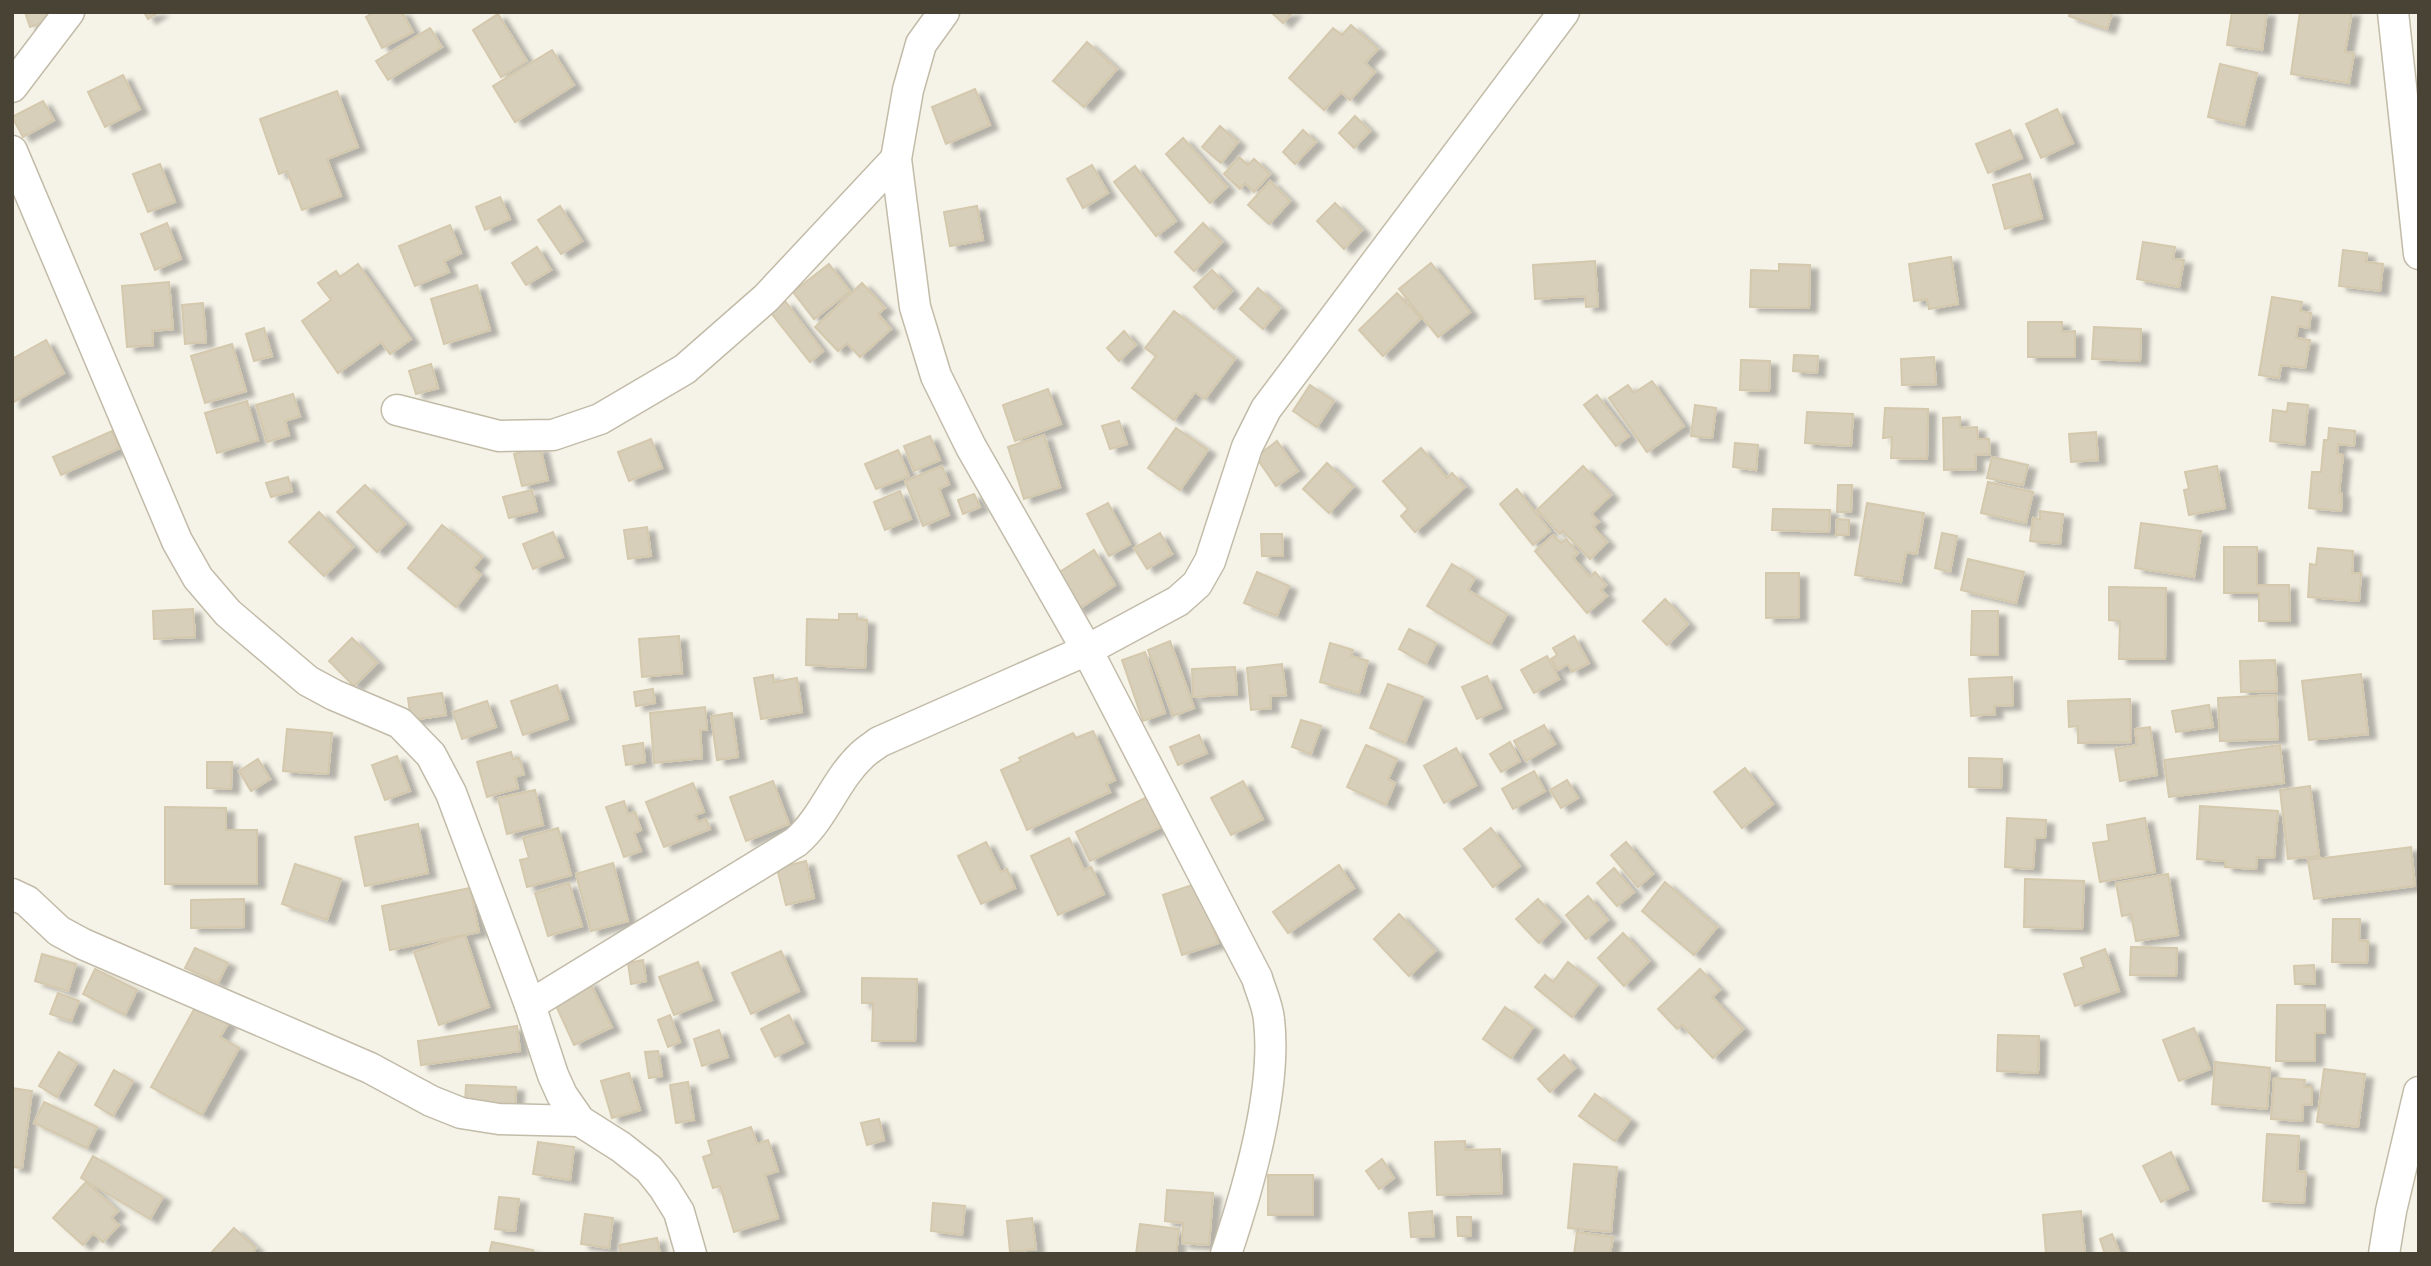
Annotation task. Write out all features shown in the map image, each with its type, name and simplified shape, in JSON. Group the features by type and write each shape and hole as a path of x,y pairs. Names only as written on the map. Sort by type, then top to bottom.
{"street":[{"path":"12,87 69,12"},
{"path":"944,12 921,44 908,90 896,159 915,307 936,376 971,447 1087,650 1257,978 1269,1018 1270,1061 1259,1131 1242,1209 1226,1254"},
{"path":"530,1005 796,842 810,830 853,765 879,742 1087,650 1178,601 1197,584 1210,561 1247,447 1266,409 1564,12"},
{"path":"2393,12 2419,254"},
{"path":"12,150 177,541 198,578 228,613 308,681 400,723 431,755 451,793 562,1095 580,1121 621,1146 649,1169 679,1212 691,1254"},
{"path":"397,410 499,436 552,435 600,419 685,369 766,298 896,159"},
{"path":"12,894 27,901 59,931 83,944 370,1068 431,1101 461,1113 499,1119 580,1121"},
{"path":"2384,1254 2391,1211 2419,1091"}],"building":[{"path":"25,12 50,12 52,19 30,27"},
{"path":"144,12 159,12 148,19"},
{"path":"375,12 402,12 413,32 382,48 366,17"},
{"path":"1271,12 1293,12 1283,23"},
{"path":"2070,12 2112,14 2107,29 2069,16"},
{"path":"2232,12 2267,12 2262,50 2227,45"},
{"path":"2300,12 2352,12 2345,52 2354,53 2349,83 2291,74"},
{"path":"498,14 527,61 501,77 473,30"},
{"path":"1351,25 1378,49 1365,63 1375,72 1350,100 1341,92 1324,110 1289,78 1333,28 1342,35"},
{"path":"430,28 442,47 388,80 376,61"},
{"path":"1087,42 1117,69 1084,107 1053,81"},
{"path":"552,50 574,85 515,122 493,86"},
{"path":"2220,64 2257,73 2244,125 2208,117"},
{"path":"123,75 140,109 105,127 88,92"},
{"path":"975,89 990,125 946,144 932,107"},
{"path":"337,91 358,147 327,159 341,196 302,210 287,171 279,174 260,119"},
{"path":"43,101 54,120 23,137 12,117"},
{"path":"2057,109 2073,143 2041,158 2026,124"},
{"path":"1355,116 1370,131 1354,148 1339,133"},
{"path":"1220,126 1238,142 1221,163 1202,147"},
{"path":"1303,130 1316,142 1295,164 1283,152"},
{"path":"2010,130 2022,158 1988,173 1976,144"},
{"path":"1183,138 1227,187 1210,203 1166,154"},
{"path":"1239,157 1248,165 1254,159 1270,174 1254,192 1245,183 1240,189 1224,174"},
{"path":"160,164 175,202 148,212 133,174"},
{"path":"1092,165 1108,193 1083,208 1067,179"},
{"path":"1135,166 1176,221 1156,236 1114,182"},
{"path":"2030,174 2042,218 2005,229 1993,185"},
{"path":"1270,181 1290,201 1269,224 1248,205"},
{"path":"500,197 510,219 485,230 476,207"},
{"path":"1335,203 1362,230 1344,249 1317,221"},
{"path":"560,206 582,241 561,254 538,220"},
{"path":"977,206 983,240 950,246 944,212"},
{"path":"167,223 181,259 155,270 141,234"},
{"path":"1203,223 1222,242 1194,271 1175,252"},
{"path":"450,225 461,253 444,261 449,272 415,286 399,246"},
{"path":"2143,242 2175,247 2173,259 2184,260 2179,287 2137,279"},
{"path":"537,247 551,270 526,285 512,263"},
{"path":"2343,250 2367,253 2366,262 2383,264 2380,291 2339,286"},
{"path":"1951,257 1958,304 1929,309 1927,299 1914,301 1909,264"},
{"path":"1595,261 1598,306 1586,307 1585,296 1535,299 1533,265"},
{"path":"1431,263 1470,312 1438,337 1399,289"},
{"path":"358,264 411,339 390,354 381,342 338,373 302,321 331,300 318,283 336,271 340,277"},
{"path":"829,264 850,291 814,319 793,292"},
{"path":"1779,264 1810,265 1809,308 1750,307 1751,270 1779,271"},
{"path":"1212,270 1232,291 1214,309 1194,287"},
{"path":"169,282 173,329 152,331 153,345 127,347 122,286"},
{"path":"862,283 885,308 878,314 891,329 860,357 847,343 838,351 815,327"},
{"path":"477,285 490,330 444,344 431,299"},
{"path":"1258,288 1280,308 1263,329 1240,309"},
{"path":"1397,293 1421,318 1383,356 1359,330"},
{"path":"2272,297 2302,302 2300,311 2311,313 2309,328 2298,326 2296,338 2310,340 2305,368 2281,365 2279,378 2259,375"},
{"path":"785,301 823,351 810,362 771,313"},
{"path":"203,303 206,342 185,344 182,305"},
{"path":"1174,311 1235,359 1205,399 1195,392 1174,420 1132,388 1156,356 1145,348"},
{"path":"2028,322 2062,322 2062,332 2075,331 2075,357 2028,357"},
{"path":"2094,327 2141,329 2140,361 2092,359"},
{"path":"264,328 272,356 254,361 246,334"},
{"path":"1124,331 1136,345 1119,361 1107,348"},
{"path":"46,340 64,373 12,403 12,359"},
{"path":"232,344 246,391 205,403 191,356"},
{"path":"1794,355 1818,356 1817,373 1793,371"},
{"path":"1934,357 1936,384 1902,385 1901,359"},
{"path":"1741,360 1770,361 1769,391 1740,390"},
{"path":"431,364 438,388 416,394 409,371"},
{"path":"1652,381 1684,426 1647,452 1609,398 1628,385 1634,393"},
{"path":"1310,385 1334,401 1317,427 1293,411"},
{"path":"1048,389 1061,424 1015,441 1003,405"},
{"path":"293,394 300,416 285,421 289,435 267,442 256,405"},
{"path":"1597,395 1629,436 1616,446 1584,405"},
{"path":"247,401 258,440 217,453 205,413"},
{"path":"2288,403 2308,405 2304,445 2270,441 2273,410 2287,412"},
{"path":"1695,405 1716,408 1712,438 1691,436"},
{"path":"1885,408 1928,409 1927,459 1891,458 1892,437 1883,438"},
{"path":"1807,412 1853,414 1851,446 1805,443"},
{"path":"1960,417 1960,428 1977,427 1978,439 1989,439 1990,454 1975,455 1976,469 1944,470 1943,418"},
{"path":"1119,421 1127,444 1110,449 1102,426"},
{"path":"1176,428 1208,450 1180,490 1148,468"},
{"path":"2329,428 2355,431 2354,446 2338,444 2337,454 2343,455 2339,493 2342,493 2341,511 2309,508 2312,472 2321,472 2324,440 2328,440"},
{"path":"112,431 120,448 61,475 53,457"},
{"path":"2096,432 2098,460 2071,462 2069,434"},
{"path":"1044,435 1060,487 1024,499 1008,447"},
{"path":"930,436 940,460 914,471 904,446"},
{"path":"651,439 662,468 629,481 618,452"},
{"path":"1277,441 1298,471 1276,486 1256,457"},
{"path":"1735,443 1758,445 1756,470 1733,467"},
{"path":"540,447 548,480 522,486 514,454"},
{"path":"1421,448 1447,478 1452,473 1465,487 1415,532 1401,516 1408,509 1383,481"},
{"path":"898,450 909,476 876,489 865,464"},
{"path":"1992,457 2028,465 2023,485 1987,478"},
{"path":"1327,463 1353,487 1329,513 1303,489"},
{"path":"942,466 949,484 939,489 949,515 923,526 905,481"},
{"path":"1583,466 1611,495 1591,514 1599,522 1593,527 1607,542 1590,559 1563,531 1560,534 1537,510"},
{"path":"2217,466 2225,508 2189,515 2184,490 2189,489 2185,472"},
{"path":"288,477 292,491 271,497 266,483"},
{"path":"1988,482 2033,492 2026,523 1981,513"},
{"path":"365,485 405,524 377,552 337,512"},
{"path":"1838,485 1852,485 1851,512 1837,512"},
{"path":"1517,489 1550,531 1533,545 1500,504"},
{"path":"532,490 537,511 509,518 503,497"},
{"path":"900,491 911,519 885,530 874,502"},
{"path":"974,494 980,507 963,514 958,500"},
{"path":"1108,503 1130,544 1109,556 1087,514"},
{"path":"1867,503 1924,513 1917,554 1906,552 1901,582 1855,575"},
{"path":"1773,509 1830,510 1829,532 1772,530"},
{"path":"2040,511 2063,514 2060,544 2030,541 2033,518 2040,519"},
{"path":"319,512 353,547 324,576 289,542"},
{"path":"1837,519 1849,520 1849,535 1836,535"},
{"path":"2141,523 2201,531 2194,577 2135,568"},
{"path":"442,525 482,557 473,568 481,575 456,607 408,568"},
{"path":"647,527 651,556 628,559 624,530"},
{"path":"553,532 563,557 533,569 523,544"},
{"path":"1160,533 1172,554 1147,569 1134,548"},
{"path":"1942,533 1957,536 1950,572 1935,568"},
{"path":"1261,534 1282,534 1283,556 1262,556"},
{"path":"1553,535 1561,543 1566,539 1578,553 1573,558 1590,577 1595,572 1606,585 1601,590 1607,596 1587,613 1535,551"},
{"path":"2224,547 2257,547 2257,585 2289,585 2290,621 2259,621 2259,593 2224,593"},
{"path":"2318,548 2353,551 2352,573 2361,573 2359,601 2308,597 2310,564 2316,565"},
{"path":"1094,550 1115,585 1077,610 1055,575"},
{"path":"1968,559 2024,572 2016,603 1961,590"},
{"path":"1452,564 1475,578 1468,590 1507,614 1490,644 1427,606"},
{"path":"1257,572 1289,586 1277,616 1244,603"},
{"path":"1766,573 1799,573 1799,617 1766,618"},
{"path":"2109,587 2166,588 2165,659 2119,659 2120,621 2109,620"},
{"path":"1665,599 1688,624 1667,645 1643,621"},
{"path":"193,609 195,637 154,639 153,611"},
{"path":"1972,611 1998,611 1998,655 1971,655"},
{"path":"839,614 857,614 857,619 867,620 865,668 806,665 807,619 839,620"},
{"path":"1409,629 1436,643 1426,664 1399,649"},
{"path":"679,636 682,673 642,677 639,639"},
{"path":"1574,636 1589,663 1572,672 1568,664 1558,670 1551,659 1557,655 1553,648"},
{"path":"352,638 377,663 354,686 329,661"},
{"path":"1170,641 1194,708 1173,716 1148,650"},
{"path":"1330,643 1353,650 1351,656 1368,661 1359,693 1320,682"},
{"path":"1145,652 1165,713 1143,721 1122,660"},
{"path":"1547,656 1559,679 1534,693 1521,670"},
{"path":"2275,660 2277,691 2241,692 2240,661"},
{"path":"1282,664 1286,695 1270,696 1271,708 1251,710 1247,668"},
{"path":"1235,667 1237,694 1193,697 1192,669"},
{"path":"2361,674 2368,734 2309,740 2302,681"},
{"path":"773,675 774,682 797,678 802,712 761,719 754,678"},
{"path":"1487,676 1501,708 1477,719 1462,687"},
{"path":"2012,677 2013,705 1994,706 1995,714 1971,716 1969,679"},
{"path":"1388,684 1423,697 1405,743 1370,728"},
{"path":"557,685 568,719 523,735 511,701"},
{"path":"653,689 655,703 636,706 634,692"},
{"path":"442,693 446,715 411,720 408,698"},
{"path":"2276,695 2278,739 2220,741 2218,698"},
{"path":"2130,699 2131,742 2078,743 2078,726 2069,727 2068,701"},
{"path":"487,701 496,727 462,739 453,712"},
{"path":"2209,705 2213,727 2176,732 2172,711"},
{"path":"705,707 707,730 700,730 702,758 654,763 650,713"},
{"path":"732,713 738,757 717,760 711,716"},
{"path":"1301,720 1321,726 1311,754 1292,747"},
{"path":"1544,725 1555,744 1526,761 1514,741"},
{"path":"2150,727 2157,775 2120,781 2115,749 2137,745 2135,729"},
{"path":"287,729 332,733 328,774 283,771"},
{"path":"1093,731 1115,780 1106,784 1110,792 1027,830 1001,770 1021,761 1019,758 1073,733 1076,738"},
{"path":"1199,735 1207,753 1178,765 1170,747"},
{"path":"1510,742 1520,761 1501,772 1490,754"},
{"path":"643,743 645,762 626,765 623,746"},
{"path":"1366,745 1397,759 1388,779 1395,783 1386,805 1347,787"},
{"path":"2280,745 2284,783 2169,797 2164,760"},
{"path":"1456,748 1476,785 1444,803 1424,766"},
{"path":"511,752 513,759 519,758 524,774 515,777 518,788 487,797 477,762"},
{"path":"397,756 410,791 385,800 372,765"},
{"path":"1969,758 2002,759 2001,788 1969,787"},
{"path":"258,759 270,779 251,791 239,771"},
{"path":"207,762 232,762 231,789 207,788"},
{"path":"1745,768 1773,804 1742,828 1714,792"},
{"path":"1534,771 1545,791 1513,809 1502,789"},
{"path":"1567,780 1578,798 1561,808 1550,790"},
{"path":"773,781 789,824 746,841 730,797"},
{"path":"1243,781 1263,819 1231,835 1211,798"},
{"path":"693,783 704,812 695,815 698,822 706,819 710,829 664,847 646,802"},
{"path":"2310,786 2319,856 2288,859 2280,790"},
{"path":"535,790 543,825 507,834 498,798"},
{"path":"1151,795 1165,825 1090,861 1076,832"},
{"path":"624,801 628,814 635,812 641,830 634,833 641,851 624,857 606,807"},
{"path":"2200,806 2278,811 2274,858 2257,857 2256,869 2225,867 2225,861 2197,859"},
{"path":"165,807 226,808 226,830 257,830 257,884 165,884"},
{"path":"2007,818 2046,820 2045,838 2035,838 2033,869 2005,867"},
{"path":"2145,818 2155,872 2100,882 2093,843 2109,841 2107,825"},
{"path":"418,824 428,873 365,886 355,837"},
{"path":"558,828 571,875 527,887 520,860 529,858 523,838"},
{"path":"1491,828 1520,866 1493,887 1464,849"},
{"path":"1069,838 1084,870 1091,867 1104,894 1058,915 1031,856"},
{"path":"986,842 1001,872 1007,869 1015,888 981,904 958,856"},
{"path":"1626,842 1653,874 1638,887 1611,855"},
{"path":"2411,847 2415,886 2314,899 2308,860"},
{"path":"806,861 814,898 786,905 777,868"},
{"path":"613,863 628,921 591,931 576,874"},
{"path":"295,864 341,879 327,920 282,904"},
{"path":"1339,865 1354,888 1288,933 1273,912"},
{"path":"1614,868 1634,892 1617,906 1597,883"},
{"path":"2168,874 2178,935 2136,941 2131,914 2122,916 2116,883"},
{"path":"2025,879 2084,881 2082,929 2024,927"},
{"path":"1665,882 1717,927 1694,955 1642,911"},
{"path":"569,883 582,926 548,936 535,893"},
{"path":"1198,883 1218,943 1182,955 1163,895"},
{"path":"470,888 479,932 390,950 382,906"},
{"path":"1588,896 1608,920 1586,939 1566,915"},
{"path":"244,899 244,927 191,928 191,900"},
{"path":"1538,899 1560,922 1539,943 1516,919"},
{"path":"1399,914 1435,951 1409,976 1374,939"},
{"path":"2333,919 2360,919 2359,940 2368,941 2367,963 2332,962"},
{"path":"1623,933 1649,961 1624,986 1598,958"},
{"path":"465,935 489,1007 439,1025 414,952"},
{"path":"2131,947 2177,948 2176,976 2130,975"},
{"path":"195,948 228,963 218,983 185,968"},
{"path":"2105,949 2119,991 2075,1006 2064,974 2084,967 2081,958"},
{"path":"781,951 799,991 751,1014 732,973"},
{"path":"42,954 76,964 68,991 35,981"},
{"path":"643,960 646,981 631,984 628,963"},
{"path":"698,962 712,1000 674,1015 659,977"},
{"path":"1568,962 1597,985 1572,1017 1535,987 1545,975 1553,982"},
{"path":"2314,965 2315,984 2295,984 2294,966"},
{"path":"95,969 137,990 125,1015 83,994"},
{"path":"1700,969 1720,990 1712,997 1743,1029 1713,1058 1682,1025 1677,1029 1658,1009"},
{"path":"862,978 917,979 915,1041 872,1041 873,1003 862,1003"},
{"path":"589,981 612,1027 574,1045 553,999"},
{"path":"58,993 79,1001 71,1021 50,1014"},
{"path":"197,1004 229,1022 220,1037 239,1048 202,1115 151,1087"},
{"path":"2277,1005 2325,1005 2325,1033 2315,1033 2315,1061 2276,1061"},
{"path":"1505,1007 1533,1027 1511,1058 1483,1039"},
{"path":"670,1015 680,1042 668,1047 658,1020"},
{"path":"789,1015 803,1043 775,1057 761,1029"},
{"path":"517,1026 520,1051 421,1065 418,1041"},
{"path":"2194,1028 2210,1069 2179,1081 2163,1040"},
{"path":"719,1030 728,1057 702,1066 694,1039"},
{"path":"1998,1035 2039,1036 2038,1073 1997,1071"},
{"path":"658,1051 662,1076 649,1078 645,1052"},
{"path":"59,1052 77,1063 57,1097 39,1086"},
{"path":"1564,1055 1575,1068 1550,1092 1538,1079"},
{"path":"2215,1062 2270,1068 2267,1109 2212,1104"},
{"path":"2324,1069 2365,1074 2358,1127 2317,1122"},
{"path":"114,1070 133,1081 113,1116 95,1105"},
{"path":"629,1073 640,1110 612,1118 601,1081"},
{"path":"2274,1078 2305,1080 2304,1087 2312,1087 2312,1105 2303,1104 2302,1121 2271,1119"},
{"path":"688,1082 694,1120 676,1123 670,1085"},
{"path":"466,1085 516,1087 515,1106 465,1104"},
{"path":"12,1088 32,1091 22,1168 12,1167"},
{"path":"1595,1094 1630,1120 1615,1141 1579,1116"},
{"path":"44,1102 97,1127 87,1148 34,1123"},
{"path":"879,1119 884,1140 867,1145 861,1123"},
{"path":"751,1127 757,1144 768,1140 778,1171 765,1175 778,1218 734,1232 720,1186 713,1188 703,1157 712,1154 708,1141"},
{"path":"2267,1134 2299,1136 2297,1171 2306,1172 2304,1203 2263,1201"},
{"path":"1465,1141 1465,1150 1500,1149 1502,1193 1437,1195 1435,1142"},
{"path":"538,1142 574,1147 570,1180 533,1174"},
{"path":"2171,1152 2188,1189 2161,1202 2143,1166"},
{"path":"93,1156 163,1197 150,1219 81,1178"},
{"path":"1382,1159 1394,1178 1379,1189 1366,1171"},
{"path":"1574,1164 1617,1167 1611,1232 1568,1228"},
{"path":"1268,1175 1313,1175 1313,1215 1268,1215"},
{"path":"86,1182 118,1211 111,1218 119,1225 103,1242 93,1233 83,1245 53,1218"},
{"path":"1167,1190 1213,1193 1209,1245 1182,1243 1183,1223 1165,1221"},
{"path":"499,1197 519,1199 515,1231 495,1229"},
{"path":"933,1203 965,1206 962,1235 931,1231"},
{"path":"1432,1211 1434,1236 1411,1237 1409,1213"},
{"path":"2081,1211 2085,1254 2046,1254 2043,1215"},
{"path":"585,1214 613,1218 609,1248 581,1244"},
{"path":"1457,1217 1471,1217 1471,1236 1458,1236"},
{"path":"1032,1218 1036,1249 1010,1252 1007,1221"},
{"path":"1140,1224 1179,1229 1176,1254 1136,1254"},
{"path":"234,1228 256,1248 251,1254 210,1254"},
{"path":"1577,1232 1613,1237 1610,1254 1574,1254"},
{"path":"2112,1234 2120,1254 2105,1254 2100,1239"},
{"path":"657,1238 660,1254 621,1254 619,1245"},
{"path":"492,1242 533,1250 533,1254 489,1254"}]}
